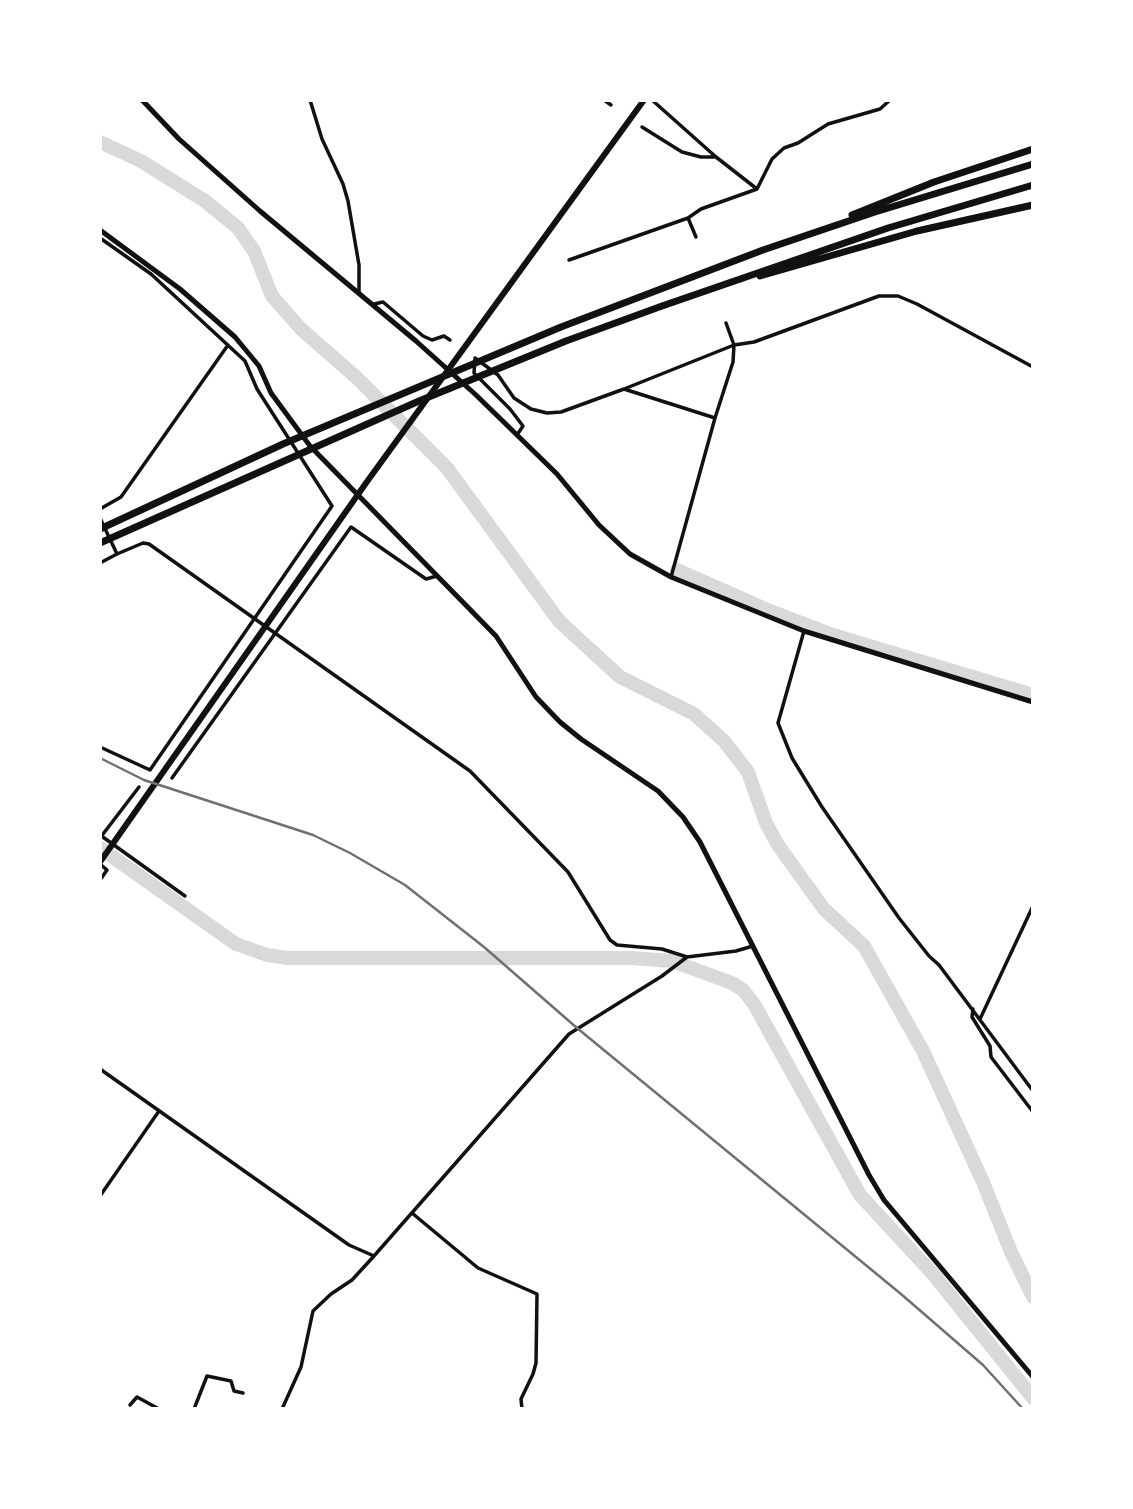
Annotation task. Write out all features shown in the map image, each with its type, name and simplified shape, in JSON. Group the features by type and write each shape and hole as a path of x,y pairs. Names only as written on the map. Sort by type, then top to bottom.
{"highway":[{"path":"100,863 366,482 644,100"},
{"path":"100,528 284,444 561,327 934,182 1033,149"},
{"path":"763,250 875,212 1033,164"},
{"path":"100,543 419,401 566,341 888,228 1033,185"},
{"path":"662,306 917,231 1033,205"}],"main road":[{"path":"142,100 179,139 372,304 517,435 557,474 613,540 630,554 671,577 804,631 1033,702"},
{"path":"100,230 154,269 235,337 259,366 271,393 310,446 496,636 536,697 581,739 658,790 683,817 700,842 884,1200 1033,1377"}],"street":[{"path":"310,100 322,139 348,201 359,265 359,293"},
{"path":"604,100 611,106"},
{"path":"652,100 757,189"},
{"path":"569,260 688,218 701,209 757,189 772,159 784,148 799,143 828,124 880,109 890,100"},
{"path":"642,127 682,152 701,157 716,157"},
{"path":"688,218 696,237"},
{"path":"100,238 150,274 244,361 257,389 332,506 150,771 100,747"},
{"path":"517,435 523,426 474,373 475,358 499,376 514,398 531,409 547,413 561,412 734,345 754,342 879,296 898,296 917,304 1033,367"},
{"path":"372,304 383,302 423,337 432,340 444,336 450,340"},
{"path":"671,577 733,362 734,345 726,323"},
{"path":"100,509 121,497 228,345"},
{"path":"624,389 715,418"},
{"path":"100,518 117,554"},
{"path":"172,778 351,527 426,579 438,575"},
{"path":"100,563 142,543 149,544 470,771 568,872 610,940 617,946 662,949 685,958 753,946"},
{"path":"804,631 778,723 792,758 822,807 899,919 939,965 1033,1091"},
{"path":"139,787 101,836 185,896"},
{"path":"100,863 107,870 100,880"},
{"path":"981,1019 1033,906"},
{"path":"282,1409 301,1367 313,1311 331,1294 352,1280 569,1034 662,976 685,958"},
{"path":"973,1009 972,1017 990,1046 991,1056 1033,1112"},
{"path":"100,1069 349,1245 374,1256"},
{"path":"100,1196 159,1111"},
{"path":"412,1213 478,1268 537,1294 536,1363 521,1399 522,1409"},
{"path":"194,1409 207,1376 231,1381 233,1391 243,1393"},
{"path":"130,1405 137,1396 159,1409"}],"waterway":[{"path":"100,142 141,161 205,201 238,228 254,251 272,296 301,329 356,377 447,468 559,621 620,677 694,714 724,741 748,772 766,823 778,845 824,909 864,946 923,1051 1033,1297"},
{"path":"677,570 765,609 833,635 1033,695"},
{"path":"100,848 236,944 267,955 288,958 632,958 672,961 732,983 743,990 754,1004 860,1195 933,1274 1033,1398"}],"railway":[{"path":"100,758 144,780 313,835 405,885 484,947 577,1028 901,1294 983,1365 1023,1409"}]}
